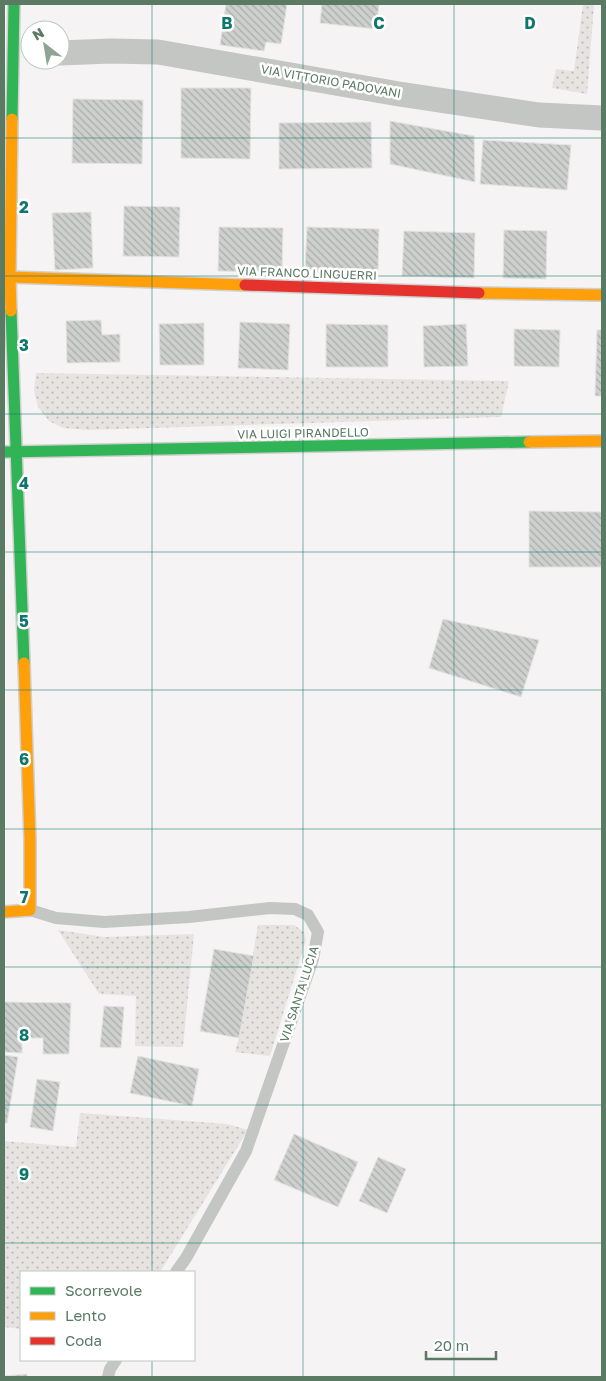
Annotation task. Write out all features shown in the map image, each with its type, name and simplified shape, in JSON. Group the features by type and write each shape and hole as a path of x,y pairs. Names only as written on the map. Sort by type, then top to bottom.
{"street":[{"path":"14,4 16,54 10,277 30,838 30,910"},
{"name":"VIA VITTORIO PADOVANI","path":"70,53 158,52 400,94 540,115 602,118"},
{"name":"VIA FRANCO LINGUERRI","path":"10,277 509,294 602,295"},
{"name":"VIA LUIGI PIRANDELLO","path":"4,452 602,441"},
{"name":"VIA SANTA LUCIA","path":"4,912 30,910"}],"lane":[{"name":"VIA SANTA LUCIA","path":"30,910 56,918 104,922 189,917 270,908 294,909 308,916 318,932 313,959 246,1151 186,1258 177,1271"},
{"path":"108,1377 110,1369 115,1361"}],"shaded area":[{"path":"583,4 594,4 587,94 552,88 556,69 574,71"},
{"path":"36,373 509,381 501,417 88,430 63,428 49,421 38,407 34,391"},
{"path":"258,925 294,925 304,932 306,940 270,1056 235,1052"},
{"path":"58,930 105,937 194,934 183,1047 135,1046 136,996 99,994"},
{"path":"80,1113 227,1124 248,1130 161,1271 20,1271 20,1329 4,1327 4,1141 76,1147"}],"building":[{"path":"226,4 287,4 281,44 266,42 264,51 220,45"},
{"path":"322,4 379,4 376,29 320,23"},
{"path":"181,88 251,88 250,159 181,158"},
{"path":"73,99 143,100 142,164 72,163"},
{"path":"390,121 474,136 475,182 390,164"},
{"path":"371,122 372,168 279,169 279,123"},
{"path":"483,140 571,145 567,190 480,184"},
{"path":"124,206 180,207 179,257 123,256"},
{"path":"91,212 93,268 55,270 52,213"},
{"path":"219,227 283,228 282,272 218,271"},
{"path":"307,227 379,229 378,273 305,271"},
{"path":"504,230 547,231 546,279 503,278"},
{"path":"404,231 475,233 474,278 402,276"},
{"path":"101,320 102,335 120,334 120,362 67,363 66,321"},
{"path":"240,322 290,324 288,370 238,368"},
{"path":"204,323 204,365 160,365 159,324"},
{"path":"326,324 388,325 388,367 326,367"},
{"path":"466,324 468,366 424,367 423,326"},
{"path":"514,329 560,330 559,367 514,366"},
{"path":"597,330 602,330 602,396 595,396"},
{"path":"529,511 602,512 602,567 529,567"},
{"path":"443,619 539,640 521,697 429,668"},
{"path":"214,949 254,956 239,1038 200,1031"},
{"path":"4,1002 71,1003 69,1054 43,1054 43,1038 22,1038 22,1053 4,1052"},
{"path":"104,1006 124,1007 121,1048 100,1047"},
{"path":"4,1055 18,1057 7,1123 4,1123"},
{"path":"138,1056 199,1069 192,1106 130,1093"},
{"path":"37,1079 60,1082 53,1131 30,1127"},
{"path":"294,1134 358,1162 338,1207 274,1180"},
{"path":"378,1157 406,1169 387,1213 359,1201"},
{"path":"27,1374 27,1377 4,1377 4,1376"}],"traffic: fast":[{"path":"12,119 14,4"},
{"path":"11,311 24,663"},
{"path":"4,452 529,442"}],"traffic: slow":[{"path":"11,311 12,119"},
{"path":"10,277 245,285"},
{"path":"479,293 602,295"},
{"path":"529,442 602,441"},
{"path":"4,912 30,910 30,839 24,663"}],"traffic: jam":[{"path":"245,285 479,293"}]}
